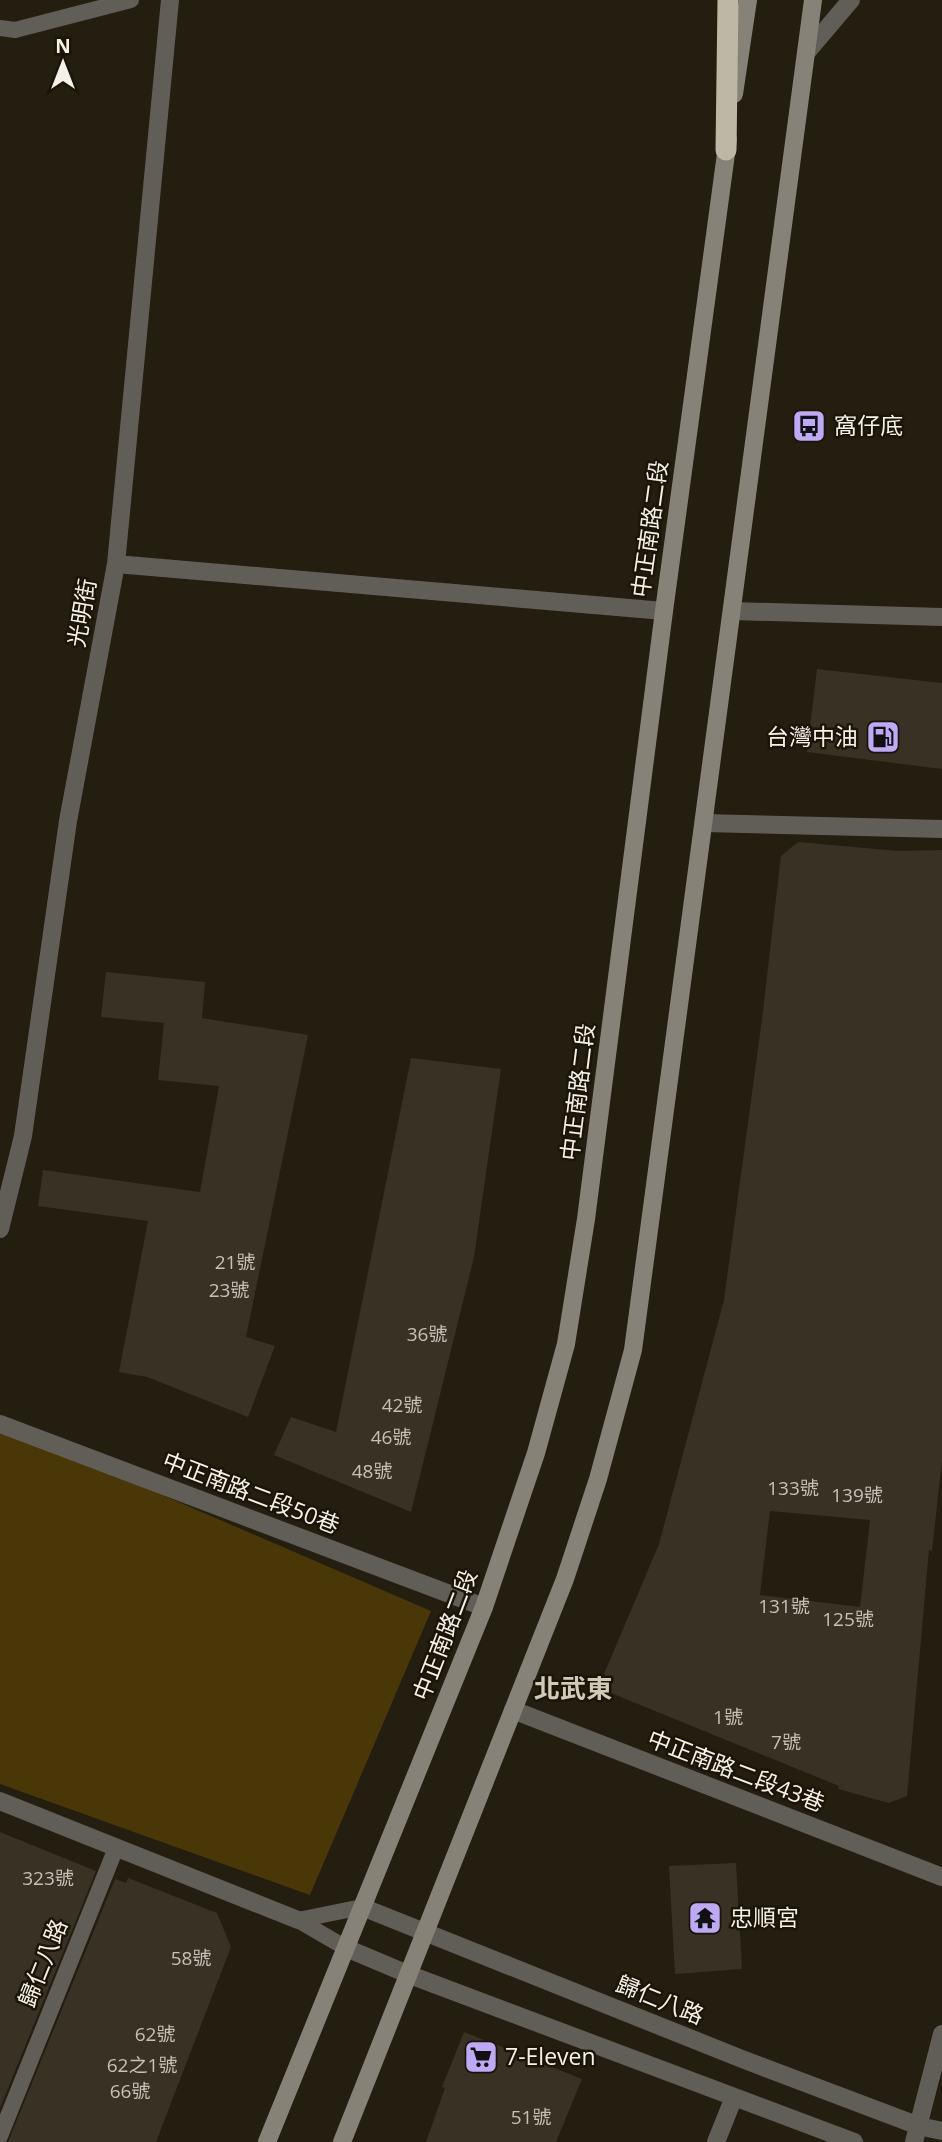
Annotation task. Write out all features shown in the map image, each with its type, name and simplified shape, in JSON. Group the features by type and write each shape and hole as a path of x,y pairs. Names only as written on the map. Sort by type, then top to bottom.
{"highway":[{"path":"726,150 728,0"}],"street":[{"name":"光明街","path":"0,1229 23,1136 68,821 116,564 170,0"},
{"name":"中正南路二段","path":"267,2142 484,1607 536,1453 566,1344 586,1219 664,611 748,0"},
{"path":"342,2142 569,1566 598,1479 633,1350 813,0"},
{"path":"806,53 851,0"},
{"path":"116,564 664,611"},
{"path":"733,611 942,617"},
{"path":"704,823 942,829"},
{"name":"中正南路二段50巷","path":"0,1424 484,1607"},
{"name":"中正南路二段43巷","path":"513,1710 942,1877"},
{"path":"0,1801 298,1920"},
{"name":"歸仁八路","path":"362,1907 730,2054 916,2134 942,2131"},
{"path":"346,1948 410,1975 854,2142"},
{"path":"916,2134 942,2034"},
{"path":"716,2142 734,2097"}],"lane":[{"path":"0,28 15,30 131,0"},
{"name":"歸仁八路","path":"0,2136 116,1848"},
{"path":"298,1920 362,1907"},
{"path":"298,1920 346,1948"}],"shaded area":[{"path":"0,1425 431,1611 310,1895 0,1784"}],"building":[{"path":"817,669 942,683 942,769 807,752"},
{"path":"798,842 898,851 942,850 942,1460 932,1551 929,1550 907,1796 889,1803 838,1789 839,1786 611,1693 604,1674 659,1544 724,1300 781,856","holes":["770,1511 870,1520 860,1607 760,1595"]},
{"path":"106,972 205,982 202,1018 308,1035 246,1337 275,1346 248,1417 147,1377 119,1372 148,1221 38,1206 43,1170 200,1192 219,1086 158,1080 164,1023 101,1017"},
{"path":"411,1058 501,1069 474,1257 411,1512 274,1455 291,1417 336,1432"},
{"path":"0,1832 96,1871 0,2108"},
{"name":"忠順宮","path":"736,1863 742,1969 675,1974 669,1866"},
{"path":"128,1878 217,1913 231,1947 156,2142 8,2142 115,1879 126,1883"},
{"path":"464,2032 582,2079 556,2142 426,2142 445,2088 442,2087"}],"place":[{"name":"窩仔底","path":"809,426"},
{"name":"台灣中油","path":"883,737"},
{"name":"忠順宮","path":"705,1918"},
{"name":"7-Eleven","path":"481,2057"}],"district":[{"name":"北武東","path":"573,1689"}]}
